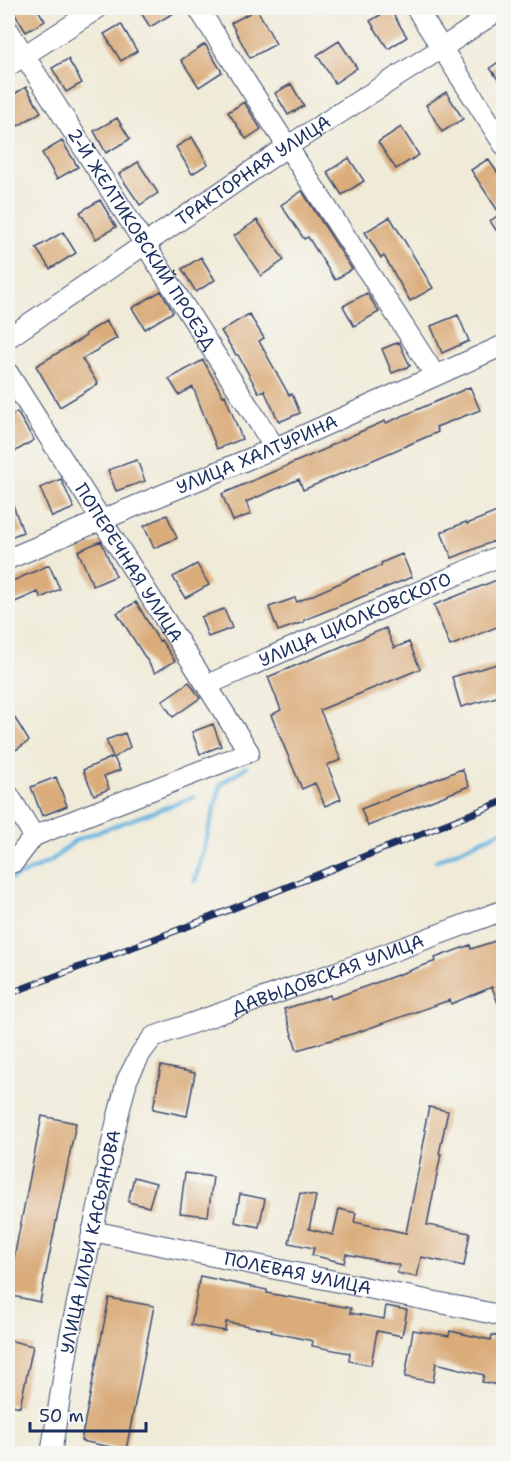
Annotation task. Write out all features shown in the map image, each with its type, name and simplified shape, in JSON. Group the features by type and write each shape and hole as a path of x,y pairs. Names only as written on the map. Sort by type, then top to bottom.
{"street":[{"path":"16,61 98,8"},
{"path":"198,8 435,375"},
{"path":"416,8 504,145"},
{"name":"ТРАКТОРНАЯ УЛИЦА","path":"8,338 288,146 502,8"},
{"name":"2-Й ЖЕЛТИКОВСКИЙ ПРОЕЗД","path":"8,30 16,61 145,244 275,448"},
{"name":"УЛИЦА ХАЛТУРИНА","path":"8,559 275,448 504,345"},
{"name":"ПОПЕРЕЧНАЯ УЛИЦА","path":"8,374 249,752 34,836"},
{"name":"УЛИЦА ЦИОЛКОВСКОГО","path":"207,685 504,554"},
{"path":"8,794 34,836 15,862 8,864"},
{"name":"ДАВЫДОВСКАЯ УЛИЦА","path":"153,1037 504,910"},
{"name":"УЛИЦА ИЛЬИ КАСЬЯНОВА","path":"51,1454 70,1335 117,1120 128,1080 141,1053 153,1037"},
{"name":"ПОЛЕВАЯ УЛИЦА","path":"92,1231 504,1316"}],"building":[{"path":"11,8 37,8 45,21 26,32"},
{"path":"138,8 182,8 150,27"},
{"path":"257,9 276,44 250,58 231,23"},
{"path":"390,9 407,37 388,49 370,21"},
{"path":"121,24 137,51 121,61 104,34"},
{"path":"339,41 357,68 335,83 317,55"},
{"path":"205,44 222,72 199,87 181,60"},
{"path":"504,58 504,88 490,68"},
{"path":"68,59 82,83 66,92 52,68"},
{"path":"291,84 304,106 288,115 275,93"},
{"path":"26,87 41,112 18,126 8,109 8,98"},
{"path":"446,92 463,119 442,132 426,105"},
{"path":"244,102 261,129 246,139 228,112"},
{"path":"117,118 130,139 106,153 94,131"},
{"path":"401,127 419,155 396,169 378,142"},
{"path":"192,137 208,164 192,174 176,147"},
{"path":"62,141 78,167 57,179 42,153"},
{"path":"349,158 364,181 342,195 327,172"},
{"path":"488,159 504,182 504,242 490,221 500,214 471,170"},
{"path":"138,162 158,193 140,205 119,174"},
{"path":"302,191 352,269 335,280 308,237 304,239 281,205"},
{"path":"100,200 116,227 96,239 80,212"},
{"path":"390,217 433,288 410,301 384,256 381,258 365,232"},
{"path":"257,220 284,260 261,276 234,236"},
{"path":"63,232 76,253 50,269 36,248"},
{"path":"201,257 215,280 196,292 182,269"},
{"path":"161,291 173,312 145,329 132,308"},
{"path":"367,293 379,312 354,326 343,306"},
{"path":"249,314 264,338 259,341 289,395 292,394 300,413 279,422 264,390 259,393 238,355 221,331"},
{"path":"458,315 469,341 442,353 431,326"},
{"path":"106,321 117,338 82,359 98,384 60,407 36,366 86,336 85,334"},
{"path":"399,342 410,366 392,373 382,349"},
{"path":"203,360 223,396 225,395 242,439 217,449 193,387 179,395 169,379"},
{"path":"470,387 480,410 436,427 438,432 303,490 299,479 246,502 251,514 233,521 222,494 385,421 386,423"},
{"path":"17,412 34,440 8,456 8,418"},
{"path":"137,460 145,481 116,491 108,470"},
{"path":"61,479 74,508 52,517 40,488"},
{"path":"8,494 23,532 8,538"},
{"path":"504,509 504,538 452,558 441,532"},
{"path":"167,515 177,538 154,548 144,526"},
{"path":"101,541 116,576 93,586 78,551"},
{"path":"402,554 412,577 278,631 269,607 295,598 297,602"},
{"path":"197,564 209,585 185,598 173,577"},
{"path":"49,565 60,589 41,598 38,592 8,605 8,583"},
{"path":"504,577 504,624 450,646 434,605"},
{"path":"136,602 159,641 161,640 175,661 155,673 117,613"},
{"path":"224,609 232,628 208,637 201,617"},
{"path":"386,628 394,648 409,642 420,669 320,710 341,760 327,765 341,799 325,806 315,783 302,789 271,715 281,710 268,677"},
{"path":"504,662 504,695 461,707 452,677"},
{"path":"189,682 200,698 173,717 162,701"},
{"path":"8,707 29,741 8,755"},
{"path":"213,724 221,746 200,754 192,732"},
{"path":"125,733 130,747 114,758 120,770 104,776 109,789 94,795 83,770 113,757 106,740"},
{"path":"462,769 469,786 368,826 361,809"},
{"path":"56,777 67,806 42,816 31,787"},
{"path":"504,938 504,1014 502,1014 492,987 451,1004 450,1000 355,1033 297,1050 284,1009 330,995 331,999 436,961 435,958 470,945 471,949"},
{"path":"161,1066 195,1073 187,1116 153,1109"},
{"path":"429,1107 448,1111 427,1225 470,1233 464,1266 421,1257 417,1277 397,1273 399,1265 346,1254 344,1263 312,1255 314,1248 289,1243 300,1193 316,1196 309,1229 333,1235 339,1209 356,1213 354,1222 406,1233"},
{"path":"42,1116 76,1123 40,1302 8,1295 8,1288"},
{"path":"185,1173 213,1177 208,1216 180,1213"},
{"path":"134,1177 156,1183 149,1207 128,1202"},
{"path":"240,1194 265,1199 259,1227 235,1222"},
{"path":"200,1276 267,1290 267,1293 351,1308 350,1313 384,1319 386,1306 407,1310 402,1336 377,1331 371,1365 349,1361 350,1353 312,1346 313,1341 271,1332 272,1330 226,1322 225,1331 191,1325"},
{"path":"109,1298 154,1306 126,1450 81,1441"},
{"path":"413,1330 449,1336 450,1331 491,1340 492,1335 504,1338 504,1386 482,1382 484,1375 436,1363 433,1382 405,1377"},
{"path":"8,1340 33,1346 20,1407 8,1404"}],"waterway":[{"path":"195,881 221,784 246,767"},
{"path":"8,880 52,860 76,840 194,797"},
{"path":"436,861 504,830"}],"railway":[{"path":"8,994 186,927 504,801"}]}
